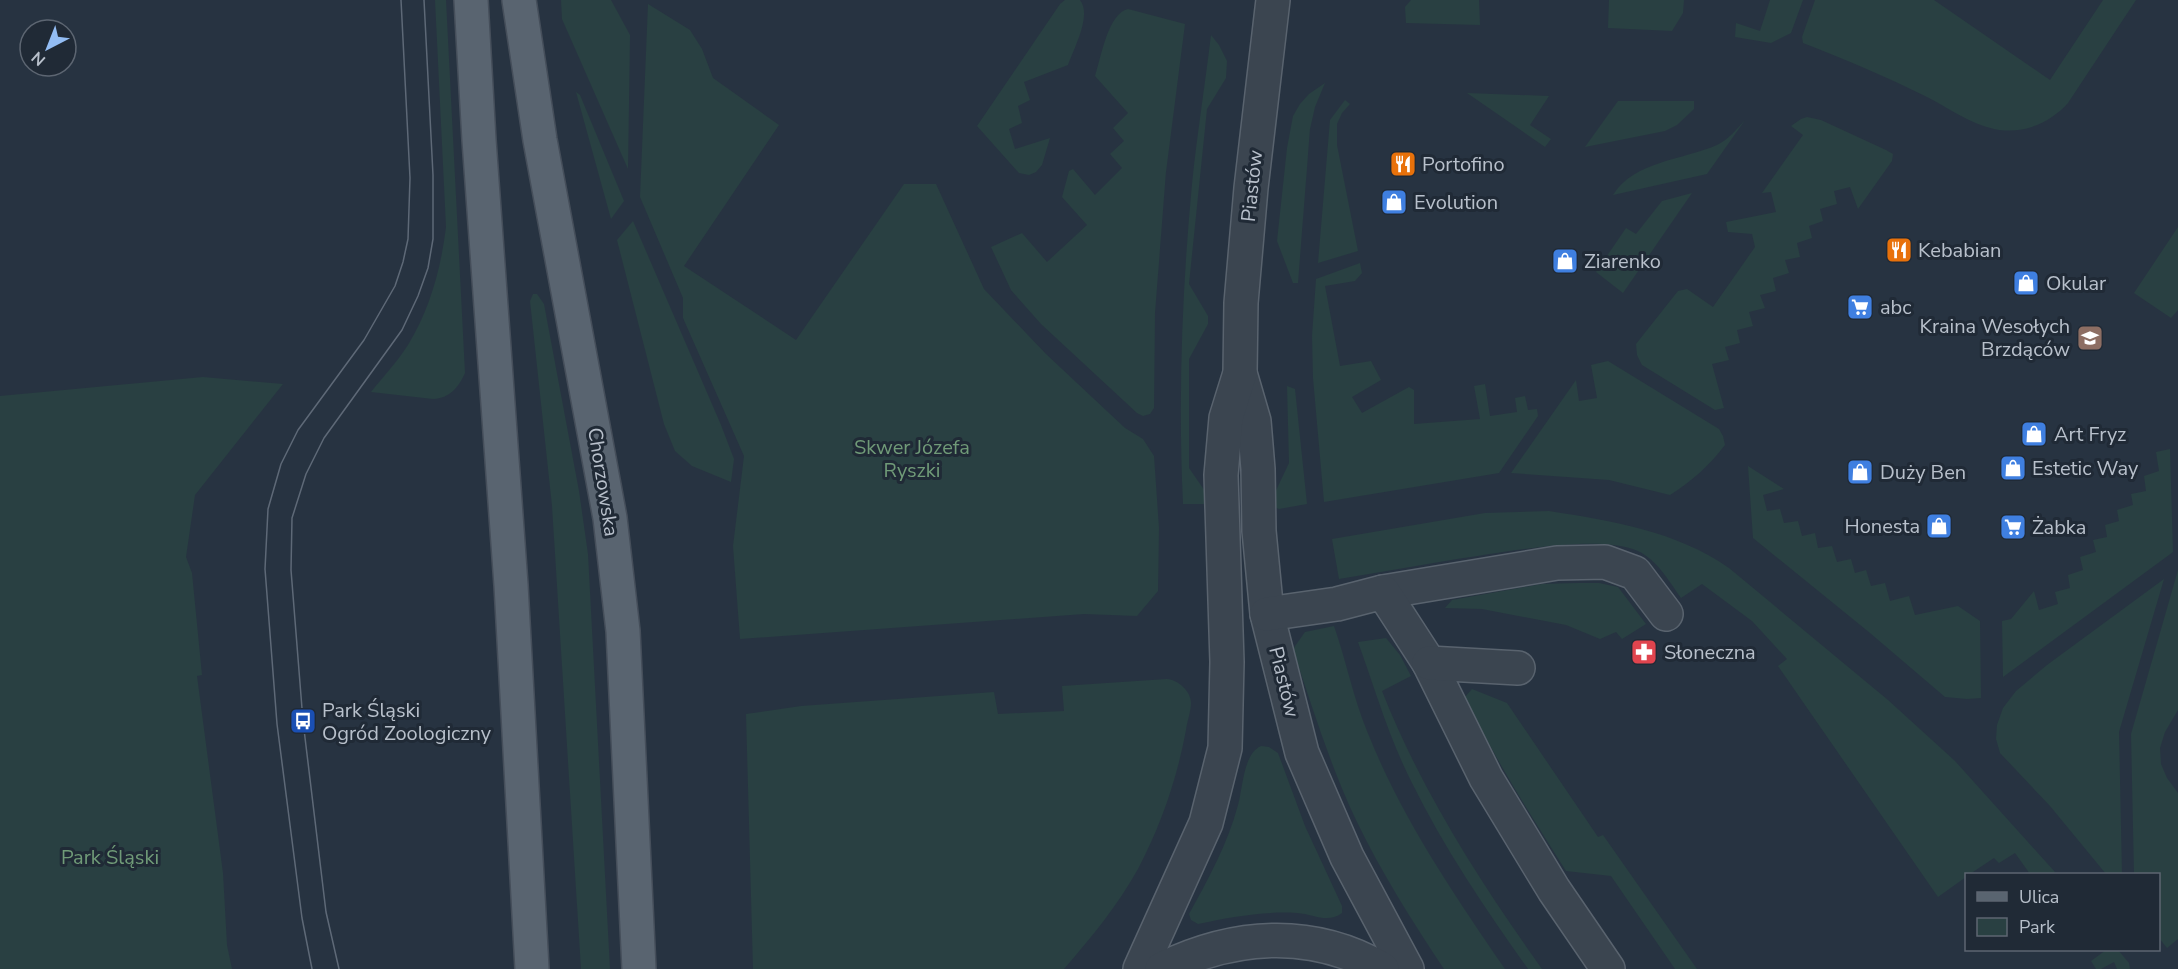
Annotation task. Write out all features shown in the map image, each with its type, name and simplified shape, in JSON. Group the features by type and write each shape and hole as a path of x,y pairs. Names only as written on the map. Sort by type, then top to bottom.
{"main road":[{"path":"471,0 478,141 512,596 532,969"},
{"name":"Chorzowska","path":"519,0 540,140 610,518 624,631 639,969"}],"street":[{"name":"Piastów","path":"1140,969 1206,823 1225,748 1227,662 1221,475 1226,418 1240,373 1241,303 1251,188 1273,0"},
{"name":"Piastów","path":"1240,373 1254,421 1258,469 1259,531 1267,614 1302,753 1347,857 1407,969"},
{"path":"1267,614 1337,604 1383,592 1557,563 1605,562 1635,573 1666,614"},
{"path":"1383,592 1430,663 1486,778 1554,890 1608,969"},
{"path":"1430,663 1518,668"},
{"path":"1162,969 1186,957 1232,944 1275,940 1322,945 1362,957 1382,969"}],"green space":[{"path":"435,0 446,0 465,373 453,391 444,397 433,399 371,392 408,345 423,317 438,273 444,242 446,227"},
{"path":"561,0 611,0 630,35 628,169 562,19"},
{"path":"1065,0 1080,0 1083,6 1081,32 1068,65 1024,82 1030,100 1018,106 1022,123 1009,129 1015,149 1050,138 1042,165 1036,172 1029,175 1019,173 977,126 1060,4"},
{"path":"1411,0 1479,0 1480,25 1406,23 1405,7"},
{"path":"1609,0 1684,0 1683,13 1672,31 1608,28"},
{"path":"1770,0 1803,0 1791,33 1771,43 1735,37 1736,23 1760,31"},
{"path":"1815,0 1934,0 2050,80 2103,0 2136,0 2068,103 2061,110 2035,126 2005,130 1976,123 1895,82 1803,43 1802,37"},
{"name":"Skwer Józefa Ryszki","path":"648,4 690,30 702,49 713,78 779,125 684,266 796,340 904,184 936,184 984,289 1046,354 1125,428 1143,439 1154,456 1159,528 1158,591 1137,616 1084,614 740,639 733,546 744,456 683,318 683,298 640,197"},
{"path":"1128,9 1185,24 1166,172 1155,313 1154,408 1150,414 1143,416 1041,324 1011,290 991,247 1022,233 1047,262 1087,225 1062,197 1069,171 1073,169 1095,195 1122,168 1110,154 1124,141 1113,128 1128,113 1095,76 1110,27 1121,12"},
{"path":"1211,35 1227,61 1226,78 1207,109 1189,284 1208,316 1208,324 1189,359 1189,468 1207,494 1207,504 1183,504 1181,384 1186,264 1194,166"},
{"path":"1325,83 1315,107 1310,129 1298,283 1293,283 1277,241 1287,148 1293,116 1300,104 1309,94"},
{"path":"576,92 580,95 624,201 611,219"},
{"path":"1467,93 1549,96 1530,125 1551,139 1545,147"},
{"path":"1345,100 1350,104 1342,113 1337,124 1337,145 1358,251 1318,263 1330,120"},
{"path":"1618,101 1694,101 1694,109 1677,125 1665,131 1585,147"},
{"path":"1807,117 1821,120 1886,150 1893,154 1892,161 1858,209 1850,187 1834,191 1837,204 1820,209 1823,221 1809,226 1812,238 1797,243 1800,257 1785,260 1789,273 1773,278 1776,291 1760,295 1765,308 1749,312 1753,326 1737,330 1740,343 1725,347 1729,360 1712,364 1724,408 1715,410 1642,365 1637,355 1636,344 1678,291 1687,289 1713,307 1755,247 1752,234 1728,232 1726,222 1776,212 1771,192 1762,193 1803,135 1791,126"},
{"path":"1745,120 1707,174 1613,195 1633,175 1646,168 1721,143"},
{"path":"1692,193 1623,293 1596,272 1626,228 1636,234 1662,201"},
{"path":"633,221 734,459 731,482 692,466 675,451 664,424 617,240"},
{"path":"2178,227 2178,310 2171,318 2134,293"},
{"path":"1360,263 1362,273 1355,281 1325,286 1340,366 1371,361 1381,380 1352,397 1362,413 1409,387 1414,390 1414,424 1480,419 1474,386 1485,384 1490,416 1517,412 1515,398 1525,396 1528,410 1537,409 1538,416 1499,473 1324,502 1313,378 1312,336 1316,279"},
{"path":"533,294 537,294 544,304 579,491 588,554 610,969 581,969 552,506 530,301"},
{"path":"1608,361 1719,429 1725,445 1713,460 1700,473 1670,495 1609,480 1511,473 1576,380 1579,401 1597,398 1591,365"},
{"name":"Park Śląski","path":"203,377 283,384 195,495 186,557 192,573 202,675 197,676 223,873 227,945 232,969 0,969 0,396"},
{"path":"1287,386 1295,389 1307,504 1279,509 1274,507 1271,501 1289,463"},
{"path":"2170,449 2173,552 2003,677 2002,621 2011,619 2034,591 2039,610 2058,604 2055,592 2070,588 2068,575 2083,570 2080,557 2096,552 2093,540 2107,537 2105,525 2119,521 2117,510 2133,505 2131,494 2146,491 2144,476 2159,471 2156,452"},
{"path":"1748,466 1784,489 1763,495 1767,511 1780,509 1784,523 1798,521 1802,536 1815,533 1818,548 1832,546 1837,562 1851,559 1855,573 1866,570 1871,586 1885,583 1890,601 1909,596 1915,615 1958,606 1980,621 1981,698 1945,697 1753,538"},
{"path":"1549,511 1597,519 1666,536 1709,555 1729,568 1888,700 1955,761 2055,872 2029,873 2015,853 1999,863 1994,858 1972,873 1965,873 1965,878 1938,897 1778,666 1787,659 1752,621 1702,584 1681,598 1657,565 1638,551 1621,546 1600,544 1549,546 1339,579 1332,539 1485,513"},
{"path":"2178,570 2178,710 2165,732 2160,748 2161,764 2167,778 2178,793 2178,939 2167,948 2160,939 2160,873 2134,873 2131,734"},
{"path":"2164,579 2119,732 2122,873 2105,873 2050,806 2000,753 1996,739 1997,725 2003,708 2016,691 2047,665"},
{"path":"1599,583 1618,587 1646,624 1622,639 1616,632 1600,639 1566,625 1482,609 1445,608 1452,600 1542,584"},
{"path":"1334,626 1362,718 1396,794 1447,883 1505,969 1444,969 1397,896 1366,839 1330,757 1293,649 1305,632"},
{"path":"1386,638 1400,655 1411,676 1382,691 1398,728 1433,800 1453,834 1496,903 1542,969 1528,969 1497,924 1438,831 1404,766 1389,731 1358,642"},
{"path":"1167,679 1183,687 1189,694 1191,703 1178,766 1161,819 1138,869 1122,895 1104,921 1064,969 753,969 746,714 801,706 994,692 998,714 1064,711 1062,686"},
{"path":"1472,689 1507,703 1598,837 1603,835 1697,969 1675,969 1611,876 1566,871 1513,786 1476,720 1465,697"},
{"path":"1261,746 1269,747 1278,753 1305,826 1342,906 1342,913 1331,918 1297,913 1260,914 1198,924 1191,920 1189,914 1229,833 1247,764 1255,750"},
{"path":"2105,951 2119,951 2129,963 2130,969 2117,969 2114,962 2101,969 2096,969 2091,961"}],"tram line":[{"path":"312,969 302,918 277,724 265,569 268,509 281,464 298,430 364,340 395,286 403,262 408,239 410,178 401,0"},
{"path":"339,969 326,912 303,721 291,570 292,518 306,474 324,438 402,330 428,268 433,239 433,175 424,0"}],"place":[{"name":"Portofino","path":"1403,164"},
{"name":"Evolution","path":"1394,202"},
{"name":"Kebabian","path":"1899,250"},
{"name":"Ziarenko","path":"1565,261"},
{"name":"Okular","path":"2026,283"},
{"name":"abc","path":"1860,307"},
{"name":"Kraina Wesołych Brzdąców","path":"2090,338"},
{"name":"Art Fryz","path":"2034,434"},
{"name":"Estetic Way","path":"2013,468"},
{"name":"Duży Ben","path":"1860,472"},
{"name":"Honesta","path":"1939,526"},
{"name":"Żabka","path":"2013,527"},
{"name":"Słoneczna","path":"1644,652"},
{"name":"Park Śląski Ogród Zoologiczny","path":"303,721"}]}
